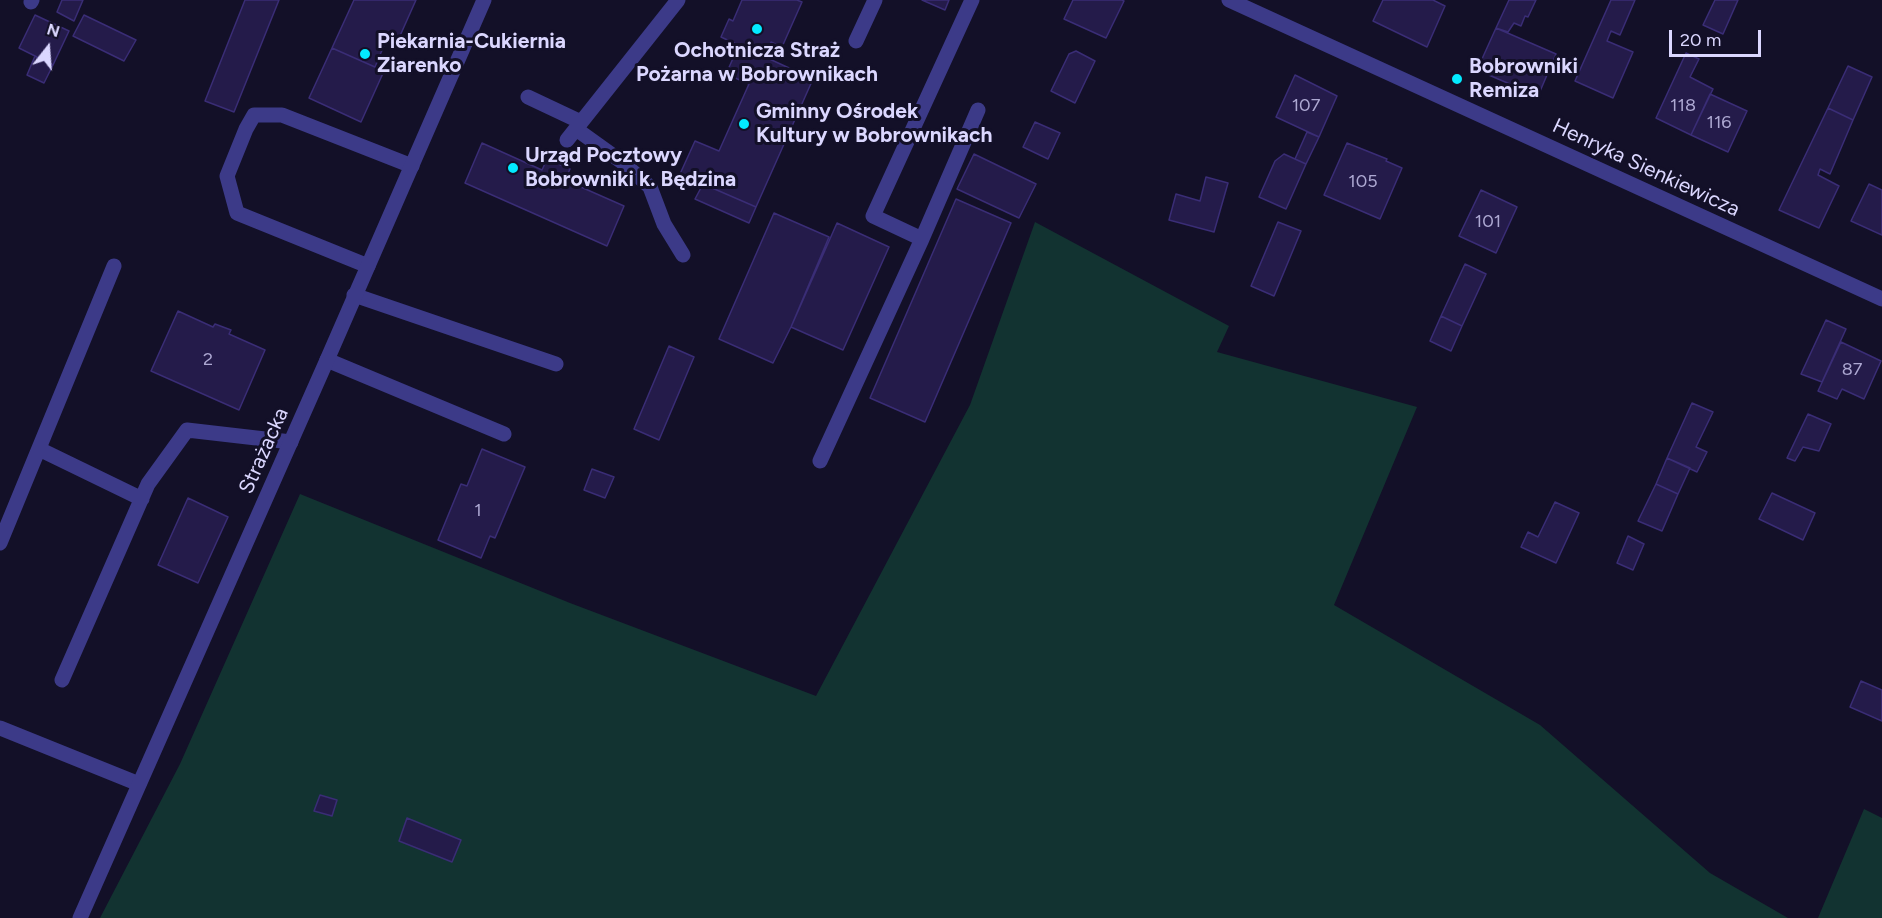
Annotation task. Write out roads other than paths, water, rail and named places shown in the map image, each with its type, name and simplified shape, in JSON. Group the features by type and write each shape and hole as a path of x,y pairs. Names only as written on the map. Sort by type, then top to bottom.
{"street":[{"name":"Strażacka","path":"80,918 484,0"},
{"path":"575,130 678,0"},
{"path":"856,41 874,0"},
{"path":"922,239 873,216 972,0"},
{"name":"Henryka Sienkiewicza","path":"1229,0 1882,299"},
{"path":"528,97 622,162 650,187 664,224 683,255"},
{"path":"820,461 922,239 978,110"},
{"path":"368,266 237,213 227,176 246,129 254,115 282,115 412,166"},
{"path":"0,543 114,266"},
{"path":"354,295 556,364"},
{"path":"327,360 504,434"},
{"path":"62,680 148,484 187,430 291,442"},
{"path":"39,449 142,499"},
{"path":"0,728 139,784"}],"place":[{"name":"Ochotnicza Straż Pożarna w Bobrownikach","path":"757,29"},
{"name":"Piekarnia-Cukiernia Ziarenko","path":"365,54"},
{"name":"Bobrowniki Remiza","path":"1457,79"},
{"name":"Gminny Ośrodek Kultury w Bobrownikach","path":"744,124"},
{"name":"Urząd Pocztowy Bobrowniki k. Będzina","path":"513,168"}]}
